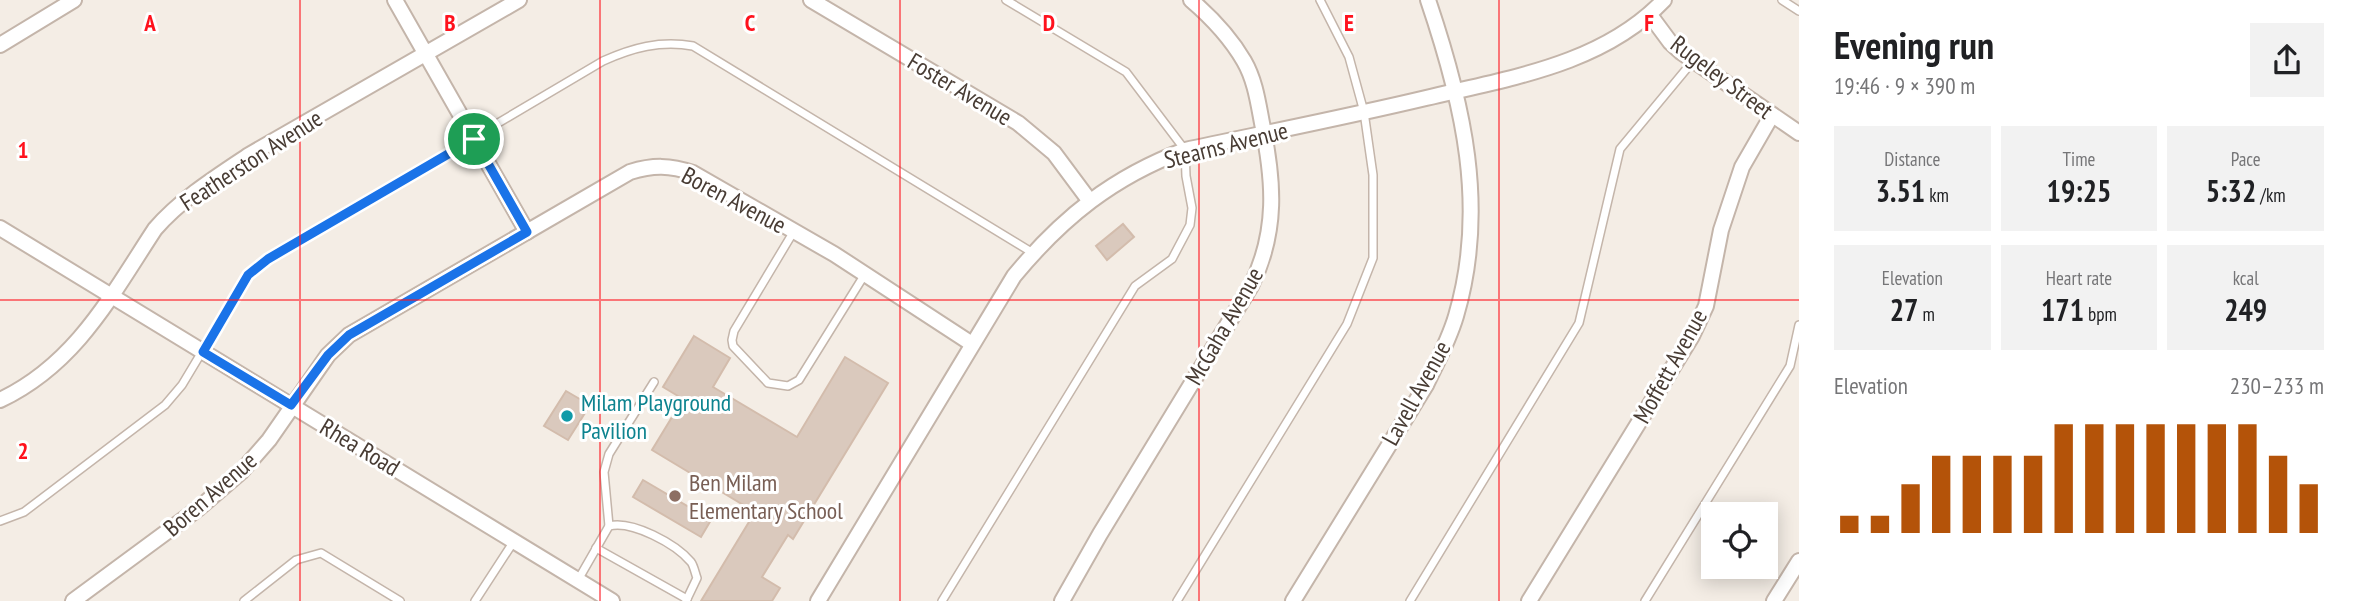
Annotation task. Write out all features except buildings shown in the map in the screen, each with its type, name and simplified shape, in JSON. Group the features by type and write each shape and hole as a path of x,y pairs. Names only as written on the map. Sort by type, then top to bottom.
{"street":[{"path":"0,45 74,0"},
{"path":"395,0 527,232"},
{"name":"Featherston Avenue","path":"0,400 18,391 55,364 80,340 155,229 164,218 206,183 249,155 517,0"},
{"name":"Foster Avenue","path":"811,0 1018,123 1054,153 1089,200"},
{"name":"McGaha Avenue","path":"1062,601 1258,271 1266,249 1272,211 1271,179 1256,93 1245,64 1225,33 1191,0"},
{"name":"Lavell Avenue","path":"1293,601 1426,385 1456,316 1469,245 1471,178 1465,138 1443,43 1428,0"},
{"name":"Stearns Avenue","path":"818,601 1014,276 1033,253 1089,200 1108,187 1185,150 1525,75 1587,53 1609,42 1650,15 1664,0"},
{"name":"Rugeley Street","path":"1650,15 1670,41 1693,61 1799,133"},
{"name":"Moffett Avenue","path":"1530,601 1692,336 1706,306 1721,230 1742,167 1772,115"},
{"name":"Boren Avenue","path":"74,601 200,508 241,472 269,440 328,355 349,335 630,172 651,166 682,169 693,173 865,274 972,344"},
{"name":"Rhea Road","path":"0,228 578,580 593,596 612,601"},
{"path":"1773,601 1799,561"}],"lane":[{"path":"942,601 1135,286 1172,259 1190,225 1192,208 1186,176 1185,150 1126,72 1006,0"},
{"path":"1177,601 1347,324 1373,258 1373,175 1364,112 1349,57 1320,0"},
{"path":"1782,0 1799,12"},
{"path":"0,521 24,512 165,405 182,385 248,275 268,259 603,61 629,49 675,43 693,46 1033,253"},
{"path":"1410,601 1579,323 1620,149 1693,61"},
{"path":"794,231 734,331 732,340 737,351 768,383 788,386 799,380 865,274"},
{"path":"1645,601 1790,366 1799,325"},
{"path":"578,580 609,526 604,472 609,454 653,382"},
{"path":"596,548 686,600 697,578 693,564 676,550 636,527 617,524 609,526"},
{"path":"475,601 514,541"},
{"path":"244,601 296,560 321,552 400,601"}],"place":[{"name":"Milam Playground Pavilion","path":"567,416"},
{"name":"Ben Milam Elementary School","path":"675,496"}],"route":[{"path":"474,139 527,232 349,335 328,355 291,405 203,352 248,275 268,259 474,139"}]}
